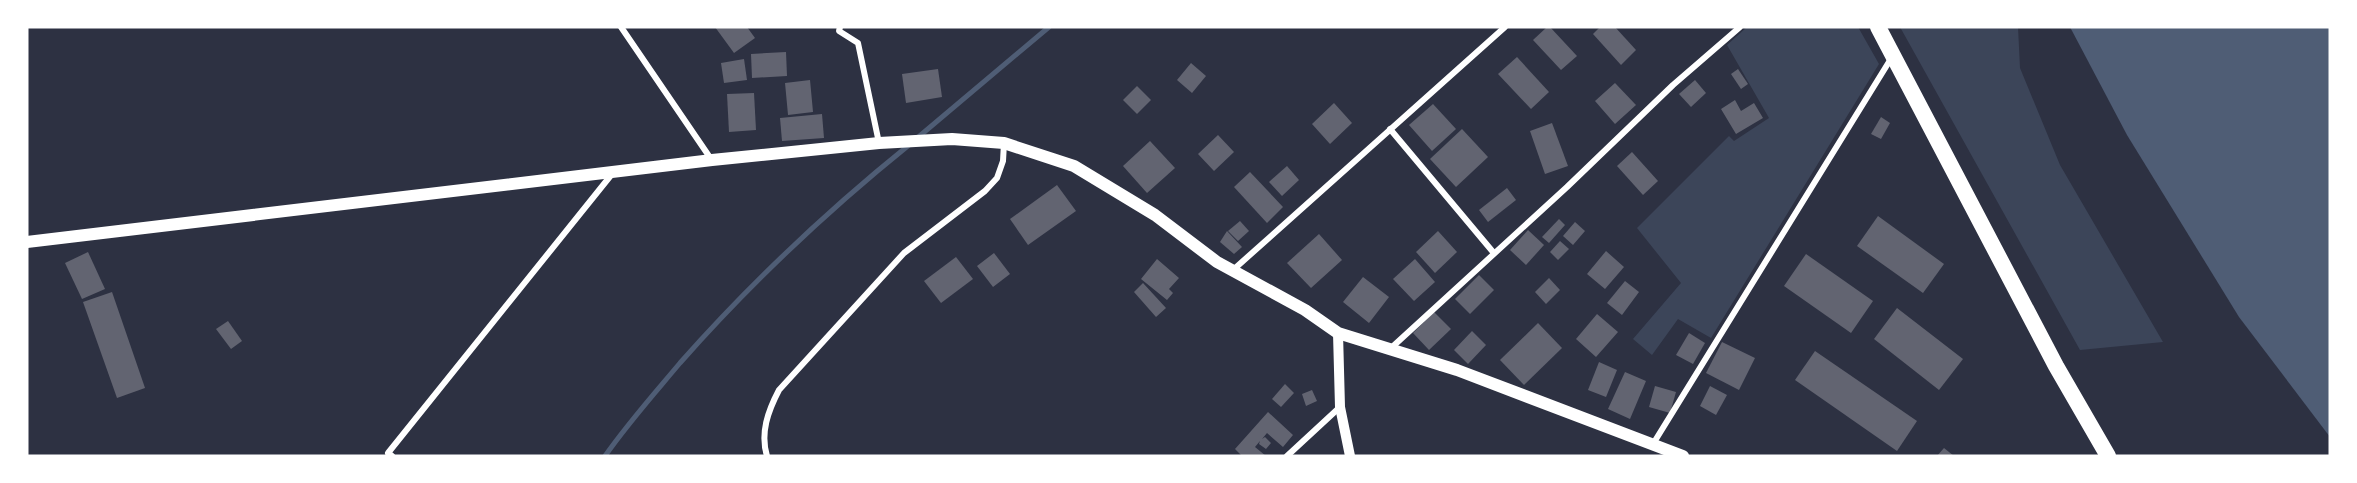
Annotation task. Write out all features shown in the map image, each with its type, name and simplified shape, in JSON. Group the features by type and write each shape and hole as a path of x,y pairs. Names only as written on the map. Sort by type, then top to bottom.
{"highway":[{"path":"1878,27 2056,366 2108,456"}],"main road":[{"path":"27,242 712,160 879,143 952,139 1004,143 1074,166 1155,215 1217,262 1305,310 1338,333 1457,370 1683,456"}],"street":[{"path":"621,27 712,160"},
{"path":"840,27 839,31 858,43 879,143"},
{"path":"1233,271 1505,27"},
{"path":"1389,349 1740,27"},
{"path":"1653,445 1892,57"},
{"path":"1390,129 1493,252"},
{"path":"767,456 764,430 769,409 779,390 904,253 985,191 997,177 1003,161 1004,143"},
{"path":"392,456 388,453 613,172"},
{"path":"1338,333 1340,407 1350,456"},
{"path":"1287,456 1340,407"}],"shaded area":[{"path":"1747,27 1858,27 1879,64 1711,338 1678,319 1652,355 1633,339 1681,283 1637,228 1729,136 1734,141 1769,118 1727,45"},
{"path":"1900,27 2018,27 2020,68 2060,165 2163,342 2080,350"},
{"path":"2070,27 2330,27 2330,437 2239,317 2127,135"}],"building":[{"path":"715,27 747,27 755,38 734,53"},
{"path":"1547,27 1550,27 1577,56 1561,70 1533,40"},
{"path":"1600,27 1615,27 1636,50 1621,65 1593,34"},
{"path":"786,52 787,76 752,78 751,54"},
{"path":"1517,57 1549,92 1531,109 1498,74"},
{"path":"744,59 747,80 724,83 721,63"},
{"path":"1191,63 1206,76 1192,93 1177,80"},
{"path":"938,69 942,97 906,103 902,74"},
{"path":"1738,69 1748,84 1741,89 1731,74"},
{"path":"810,80 813,112 788,115 785,83"},
{"path":"1695,80 1706,93 1691,107 1679,94"},
{"path":"1615,83 1636,105 1615,124 1595,101"},
{"path":"1137,86 1151,100 1137,114 1123,100"},
{"path":"754,93 756,130 729,132 727,94"},
{"path":"1735,100 1741,111 1754,103 1763,118 1736,134 1721,109"},
{"path":"1334,103 1352,123 1330,144 1312,124"},
{"path":"1433,104 1456,129 1432,151 1409,125"},
{"path":"822,114 824,138 782,141 780,118"},
{"path":"1881,117 1890,123 1881,139 1871,134"},
{"path":"1552,123 1568,166 1545,174 1530,131"},
{"path":"1462,129 1488,157 1456,187 1430,159"},
{"path":"1218,135 1234,152 1214,171 1198,154"},
{"path":"1150,141 1175,168 1147,193 1123,166"},
{"path":"1632,152 1658,181 1643,195 1617,166"},
{"path":"1287,166 1299,180 1282,196 1269,182"},
{"path":"1250,172 1283,207 1267,223 1234,187"},
{"path":"1057,185 1076,211 1028,245 1010,219"},
{"path":"1507,188 1516,200 1488,222 1479,210"},
{"path":"1878,216 1944,264 1923,293 1857,246"},
{"path":"1559,219 1565,225 1549,243 1542,237"},
{"path":"1240,221 1249,231 1238,241 1228,231"},
{"path":"1575,222 1585,231 1573,245 1563,236"},
{"path":"1528,230 1544,245 1526,265 1510,250"},
{"path":"1227,231 1242,247 1234,254 1220,242"},
{"path":"1438,231 1457,252 1435,273 1416,252"},
{"path":"1319,234 1342,260 1311,288 1287,263"},
{"path":"1560,241 1569,249 1558,260 1550,252"},
{"path":"1606,251 1624,267 1605,289 1587,274"},
{"path":"88,252 105,289 82,299 65,263"},
{"path":"994,253 1010,274 993,287 977,266"},
{"path":"1806,254 1873,301 1851,333 1784,286"},
{"path":"956,257 973,279 941,303 924,281"},
{"path":"1157,259 1179,278 1169,289 1173,293 1167,300 1141,279"},
{"path":"1415,259 1435,282 1414,301 1393,279"},
{"path":"1479,275 1494,290 1470,314 1455,299"},
{"path":"1363,277 1389,297 1369,323 1343,302"},
{"path":"1549,278 1560,290 1546,304 1535,292"},
{"path":"1625,281 1639,292 1622,315 1607,303"},
{"path":"1143,283 1166,308 1156,317 1134,292"},
{"path":"112,292 145,388 117,398 83,302"},
{"path":"1897,308 1963,359 1939,390 1874,339"},
{"path":"1434,312 1451,329 1429,350 1413,333"},
{"path":"1597,314 1618,332 1596,357 1576,339"},
{"path":"228,321 242,341 231,349 216,329"},
{"path":"1538,323 1562,348 1524,385 1500,360"},
{"path":"1472,331 1486,345 1468,364 1454,350"},
{"path":"1689,333 1705,343 1693,364 1676,355"},
{"path":"1722,342 1755,358 1739,390 1706,373"},
{"path":"1815,351 1917,421 1897,451 1795,380"},
{"path":"1599,362 1617,370 1606,397 1588,390"},
{"path":"1625,372 1646,381 1630,419 1608,409"},
{"path":"1285,384 1294,393 1281,407 1272,399"},
{"path":"1655,386 1676,392 1670,413 1649,407"},
{"path":"1710,386 1727,395 1716,415 1700,406"},
{"path":"1312,390 1317,401 1306,406 1302,394"},
{"path":"1268,412 1293,435 1283,447 1267,433 1262,439 1265,437 1271,443 1266,449 1259,444 1260,441 1255,447 1266,456 1242,456 1235,449"},
{"path":"1944,448 1954,456 1937,456"}],"waterway":[{"path":"916,139 1049,27"},
{"path":"605,456 680,363 734,305 819,222 909,145"}]}
